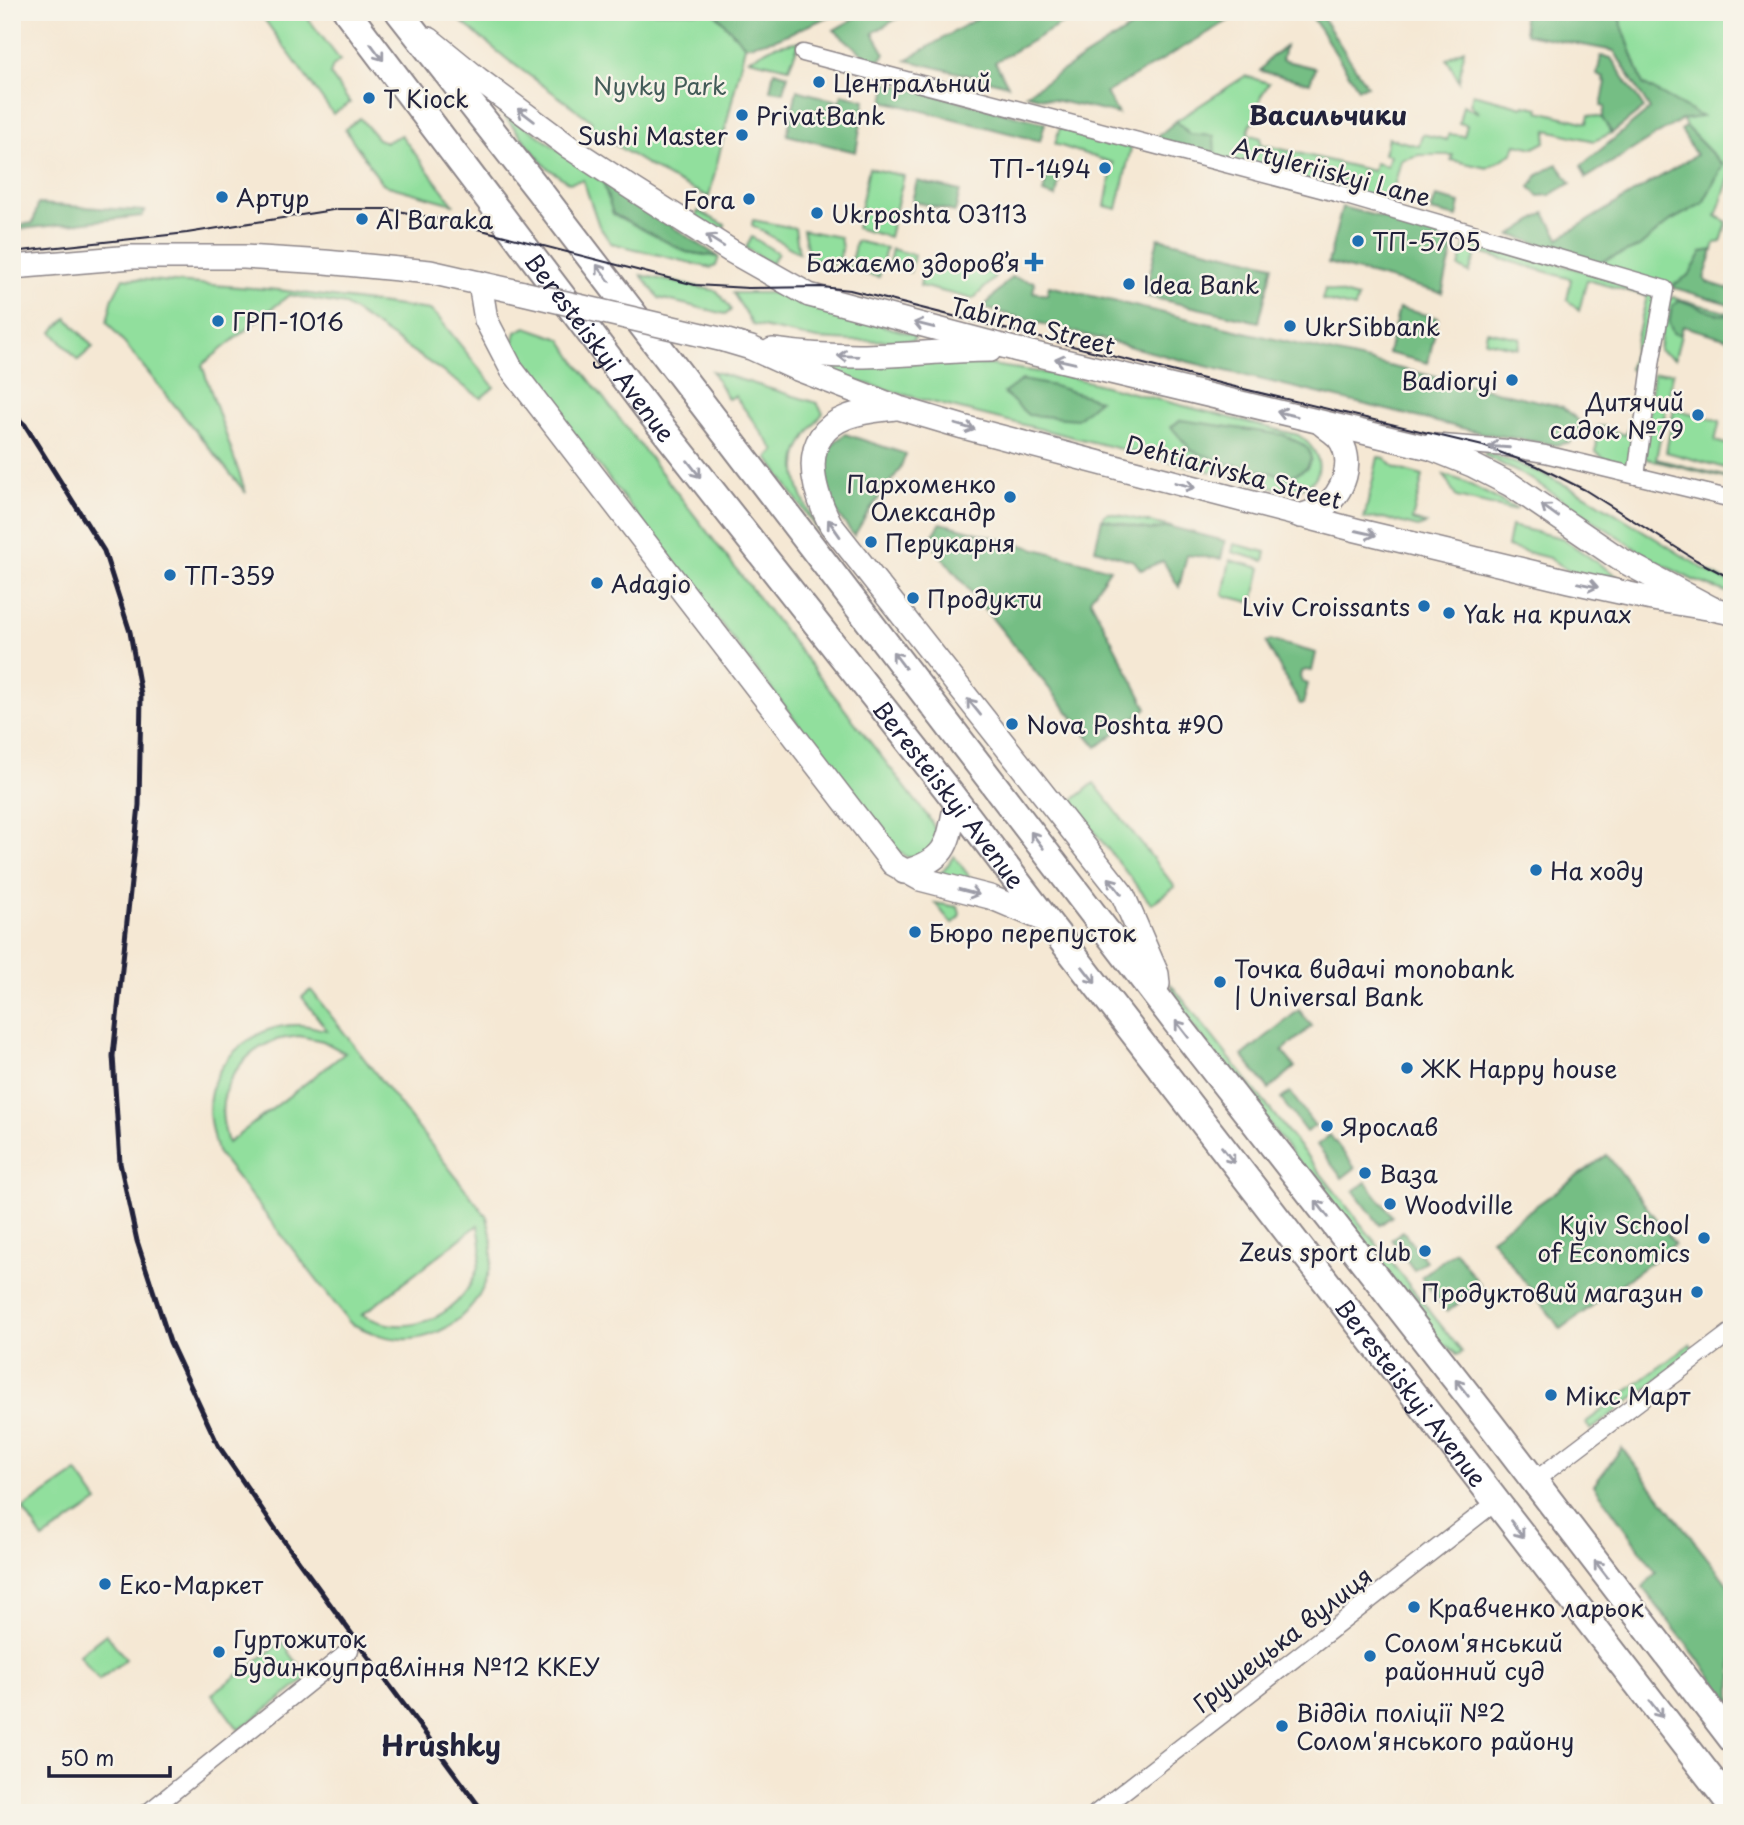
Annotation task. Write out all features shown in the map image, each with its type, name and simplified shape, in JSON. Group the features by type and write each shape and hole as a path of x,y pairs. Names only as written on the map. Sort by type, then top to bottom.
{"main road":[{"name":"Beresteiskyi Avenue","path":"347,12 652,415 956,802 1732,1807"},
{"name":"Beresteiskyi Avenue","path":"400,13 1732,1739"},
{"name":"Tabirna Street","path":"400,13 478,79 569,147 780,280 809,295 1014,349 1401,440"},
{"name":"Dehtiarivska Street","path":"12,267 132,257 244,257 430,272 724,340 751,348 899,408 1300,516 1569,581 1723,611"},
{"path":"480,283 486,320 512,370 893,864 920,879 990,897 1047,921"},
{"name":"Dehtiarivska Street","path":"751,348 860,356 945,350 1014,349"},
{"path":"899,408 847,417 827,428 818,442 812,461 820,504 831,525 1123,895 1157,974 1158,984 1153,992"},
{"path":"1300,516 1321,508 1332,499 1342,487 1347,470 1346,453 1339,438 1320,422"},
{"name":"Dehtiarivska Street","path":"1401,440 1472,465 1511,485 1618,558 1723,611"},
{"path":"904,872 933,861 941,853 948,840 956,802"}],"street":[{"name":"Artyleriiskyi Lane","path":"803,53 1336,193 1664,289 1636,476"},
{"name":"Tabirna Street","path":"1401,440 1508,448 1545,454 1732,499"},
{"path":"1534,1481 1732,1331"},
{"name":"Грушецька вулиця","path":"1096,1813 1496,1502"},
{"path":"147,1813 351,1650"}],"green space":[{"path":"259,12 303,12 340,60 333,66 330,74 350,103 333,114"},
{"name":"Nyvky Park","path":"452,12 714,12 745,46 709,197 669,178 588,128 592,121 508,60"},
{"path":"714,12 840,12 776,39 745,46"},
{"path":"866,12 908,12 873,33 885,54 876,65 834,30"},
{"path":"988,12 1082,12 995,62 1008,85 906,60"},
{"path":"1156,12 1243,12 1106,93 1118,114 1026,94"},
{"path":"1309,12 1319,12 1367,86 1358,88"},
{"path":"1522,12 1550,15 1552,12 1617,12 1643,84 1702,117 1681,120 1586,178 1581,166 1650,109 1614,51 1526,34"},
{"path":"1617,12 1732,12 1732,170 1716,216 1727,222 1721,242 1715,243 1704,279 1706,282 1671,287 1597,263 1639,247 1670,221 1703,203 1723,165 1686,127 1683,120 1643,84"},
{"path":"800,41 789,68 749,59 774,46"},
{"path":"1285,47 1282,60 1315,68 1310,83 1260,71 1270,58"},
{"path":"1464,49 1459,81 1447,59"},
{"path":"1601,56 1611,58 1644,108 1612,133 1602,118 1605,107 1601,106 1606,82 1597,75"},
{"path":"774,71 788,75 784,92 770,90"},
{"path":"1245,76 1269,83 1261,96 1255,122 1251,122 1248,134 1261,138 1260,144 1373,171 1375,163 1387,166 1390,155 1384,154 1388,138 1419,146 1422,134 1447,140 1449,134 1464,136 1467,125 1459,123 1463,105 1479,113 1470,104 1473,94 1523,107 1539,108 1539,111 1587,123 1589,115 1602,118 1612,133 1594,141 1547,130 1545,142 1534,148 1516,144 1513,153 1487,168 1451,160 1453,155 1419,155 1401,160 1390,202 1215,156 1176,121"},
{"path":"888,83 1045,123 1040,141 884,101"},
{"path":"797,90 840,102 842,94 865,100 856,152 787,135"},
{"path":"495,104 603,182 686,252 719,257 716,266 711,268 611,243 599,226 583,180 569,183 545,166"},
{"path":"360,118 378,139 386,142 401,135 453,204 381,182 345,129"},
{"path":"1176,121 1189,134 1214,136 1215,156 1156,138"},
{"path":"1060,127 1131,148 1117,209 1105,206 1113,163 1055,144"},
{"path":"1686,127 1723,165 1703,203 1670,221 1639,247 1597,263 1511,235 1545,213 1559,238 1696,155 1681,130"},
{"path":"1557,164 1571,183 1550,195 1538,196 1530,187 1538,175"},
{"path":"869,168 904,176 889,237 856,228"},
{"path":"1049,168 1061,170 1056,197 1043,193"},
{"path":"917,181 960,191 955,212 912,201"},
{"path":"603,182 719,257 686,252 613,214"},
{"path":"1436,197 1460,203 1457,217 1431,211"},
{"path":"38,204 145,211 142,216 12,230 12,226 33,223"},
{"path":"1342,207 1456,237 1442,293 1328,263"},
{"path":"698,211 725,225 721,233 696,217"},
{"path":"753,220 795,228 799,253 752,225"},
{"path":"803,230 840,237 842,248 838,265 809,258"},
{"path":"752,237 778,253 771,264 746,248"},
{"path":"1158,238 1273,265 1259,322 1145,296"},
{"path":"1470,240 1657,291 1633,461 1623,465 1613,464 1596,452 1598,426 1626,435 1642,373 1629,369 1647,296 1587,280 1579,311 1567,300 1571,279 1477,252 1469,273 1459,267 1466,243"},
{"path":"856,241 886,248 879,277 849,270"},
{"path":"892,249 914,255 910,272 888,267"},
{"path":"1713,250 1704,279 1732,290 1732,305 1671,287 1690,274 1702,252"},
{"path":"952,264 995,274 994,279 973,299 920,286 922,276"},
{"path":"641,275 717,291 731,310 725,314 659,298"},
{"path":"1011,277 1035,282 1033,292 1047,295 1049,286 1563,407 1580,422 1579,431 1570,442 1556,445 1482,433 1189,362 983,308"},
{"path":"123,278 279,290 430,310 494,387 481,398 345,305 289,295 202,365 246,493 107,322 113,297"},
{"path":"1325,289 1358,298 1355,308 1322,300"},
{"path":"733,293 777,293 915,335 914,340 817,339 753,325"},
{"path":"1673,297 1732,314 1732,340 1683,326 1675,359 1659,351 1666,302"},
{"path":"1680,300 1714,313 1732,316 1732,340 1683,326 1680,335 1673,333 1669,323 1672,306"},
{"path":"1399,308 1438,318 1428,363 1388,353"},
{"path":"67,318 93,347 78,360 52,332"},
{"path":"526,327 561,339 578,365 929,818 936,837 929,850 917,859 907,857 895,849 514,356 516,332"},
{"path":"1487,331 1520,338 1518,348 1485,341"},
{"path":"945,362 991,365 1066,376 1298,435 1315,452 1318,470 1308,485 1285,490 916,398 795,363"},
{"path":"712,371 817,403 823,413 799,450 796,472 802,495 822,537 768,458 775,451 735,396 728,399"},
{"path":"1673,372 1656,459 1732,480 1647,459 1645,456 1653,374"},
{"path":"1022,380 1054,386 1099,400 1077,419 1028,415 1004,393"},
{"path":"1674,409 1720,421 1715,441 1732,446 1732,470 1666,452"},
{"path":"1181,420 1284,435 1309,450 1311,459 1307,468 1290,477 1227,463 1192,451 1171,427"},
{"path":"845,434 906,454 900,469 854,536 826,498 824,456"},
{"path":"1486,452 1538,472 1586,495 1732,584 1732,594 1693,580 1653,560 1531,479 1484,455"},
{"path":"1378,457 1385,458 1395,468 1423,476 1412,520 1426,524 1418,527 1383,518 1364,519"},
{"path":"1444,475 1463,481 1516,509 1456,497"},
{"path":"1109,513 1171,527 1150,530 1102,519"},
{"path":"1102,519 1150,530 1171,527 1225,541 1221,559 1187,555 1179,587 1163,561 1141,570 1134,561 1095,549"},
{"path":"941,523 1110,569 1090,599 1147,708 1097,747 929,541"},
{"path":"1511,526 1562,538 1621,579 1621,583 1570,572 1549,558 1507,547"},
{"path":"1234,544 1266,552 1264,561 1232,552"},
{"path":"1230,560 1261,568 1253,603 1223,595"},
{"path":"1270,640 1316,653 1312,671 1301,672 1302,682 1308,684 1303,704 1300,704 1266,643"},
{"path":"1094,783 1175,887 1151,904 1071,802"},
{"path":"954,856 975,884 936,876"},
{"path":"935,903 958,907 958,919 952,924"},
{"path":"1170,983 1462,1352 1457,1355 1449,1347 1440,1344 1179,1008"},
{"path":"311,990 487,1217 492,1244 487,1280 467,1311 437,1332 420,1338 402,1339 375,1334 350,1323 217,1152 209,1107 211,1092 223,1065 244,1044 270,1029 300,1025 327,1030 302,997","holes":["299,1036 323,1041 345,1053 228,1143 222,1108 228,1084 234,1074 241,1064 260,1048 277,1040","478,1225 481,1249 477,1269 471,1284 449,1308 421,1323 405,1325 385,1323 362,1315"]},
{"path":"1299,1010 1312,1026 1282,1051 1295,1067 1269,1089 1242,1056"},
{"path":"1290,1092 1315,1126 1306,1132 1281,1099"},
{"path":"1330,1135 1355,1168 1342,1178 1317,1145"},
{"path":"1607,1155 1675,1244 1561,1329 1491,1238"},
{"path":"1366,1182 1392,1216 1380,1225 1354,1191"},
{"path":"1403,1231 1426,1261 1414,1270 1391,1239"},
{"path":"1455,1251 1481,1286 1447,1312 1421,1277"},
{"path":"1690,1344 1696,1351 1591,1430 1585,1423"},
{"path":"1622,1448 1732,1590 1732,1703 1643,1588 1656,1572 1594,1485"},
{"path":"77,1472 98,1502 43,1539 23,1509"},
{"path":"106,1634 126,1659 99,1680 79,1655"},
{"path":"282,1642 308,1678 239,1730 212,1694"}],"tram line":[{"path":"12,252 187,233 339,209 388,209 439,219 695,285 850,290 1483,446 1537,466 1585,490 1696,560 1732,579"}],"railway":[{"path":"12,413 25,425 104,551 130,632 141,695 139,805 113,1056 120,1163 137,1241 170,1342 218,1445 274,1527 484,1813"}],"place":[{"name":"Центральний","path":"819,82"},
{"name":"T Kiock","path":"369,98"},
{"name":"PrivatBank","path":"742,115"},
{"name":"Sushi Master","path":"742,135"},
{"name":"ТП-1494","path":"1105,168"},
{"name":"Артур","path":"222,197"},
{"name":"Fora","path":"749,199"},
{"name":"Ukrposhta 03113","path":"817,213"},
{"name":"Al Baraka","path":"362,219"},
{"name":"ТП-5705","path":"1358,241"},
{"name":"Бажаємо здоровʼя","path":"1034,262"},
{"name":"Idea Bank","path":"1129,284"},
{"name":"ГРП-1016","path":"218,321"},
{"name":"UkrSibbank","path":"1290,326"},
{"name":"Badioryi","path":"1512,380"},
{"name":"Дитячий садок №79","path":"1698,415"},
{"name":"Пархоменко Олександр","path":"1010,497"},
{"name":"Перукарня","path":"871,542"},
{"name":"ТП-359","path":"170,575"},
{"name":"Adagio","path":"597,583"},
{"name":"Продукти","path":"913,598"},
{"name":"Lviv Croissants","path":"1424,606"},
{"name":"Yak на крилах","path":"1449,613"},
{"name":"Nova Poshta #90","path":"1012,724"},
{"name":"На ходу","path":"1536,870"},
{"name":"Бюро перепусток","path":"915,932"},
{"name":"Точка видачі monobank | Universal Bank","path":"1220,982"},
{"name":"ЖК Happy house","path":"1407,1068"},
{"name":"Ярослав","path":"1327,1126"},
{"name":"Ваза","path":"1365,1173"},
{"name":"Woodville","path":"1390,1204"},
{"name":"Kyiv School of Economics","path":"1704,1238"},
{"name":"Zeus sport club","path":"1425,1251"},
{"name":"Продуктовий магазин","path":"1697,1292"},
{"name":"Мікс Март","path":"1551,1395"},
{"name":"Еко-Маркет","path":"105,1584"},
{"name":"Кравченко ларьок","path":"1414,1607"},
{"name":"Гуртожиток Будинкоуправління №12 ККЕУ","path":"219,1652"},
{"name":"Солом'янський районний суд","path":"1370,1656"},
{"name":"Відділ поліції №2 Солом'янського району","path":"1282,1726"}],"district":[{"name":"Васильчики","path":"1328,114"},
{"name":"Hrushky","path":"441,1744"}]}
